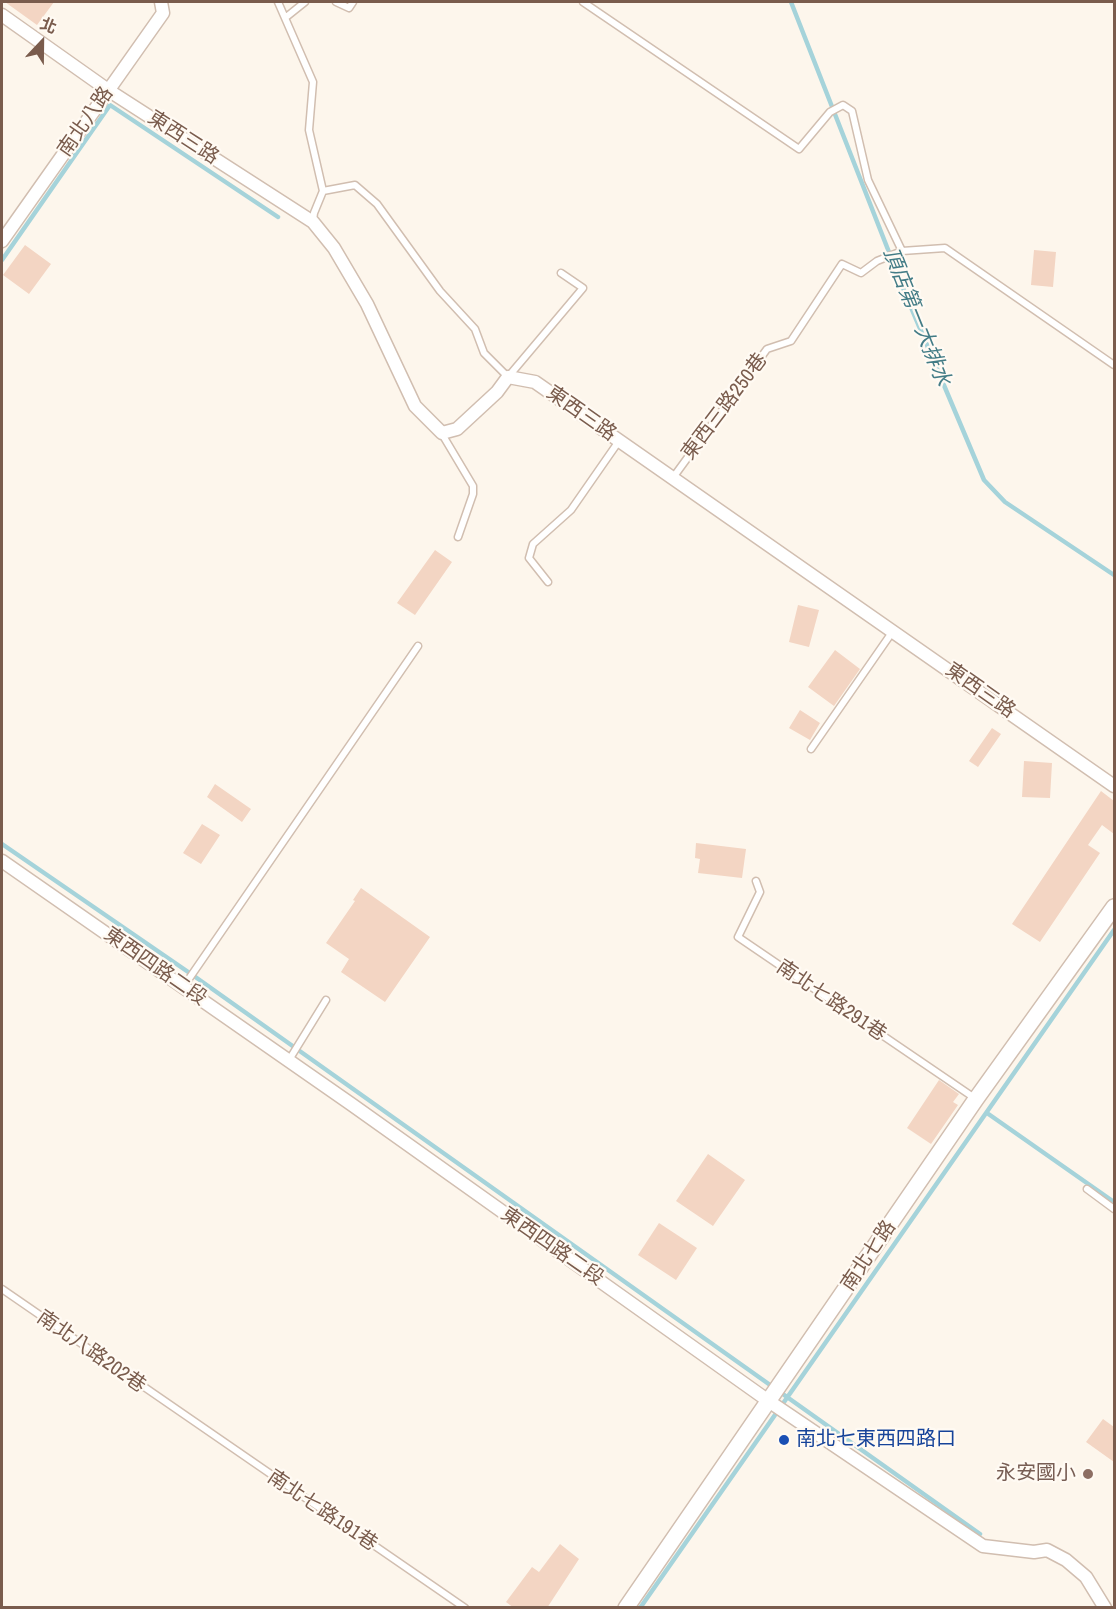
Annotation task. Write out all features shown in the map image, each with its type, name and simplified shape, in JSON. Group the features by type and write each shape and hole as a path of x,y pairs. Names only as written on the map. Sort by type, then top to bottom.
{"street":[{"name":"南北八路","path":"2,241 164,13 161,2"},
{"name":"東西三路","path":"2,15 108,90 313,222 334,248 367,304 415,405 442,433"},
{"name":"東西三路","path":"508,377 535,382 671,479 894,630 1114,786"},
{"path":"442,433 457,429 497,392 508,377"},
{"name":"東西四路二段","path":"2,861 289,1060 770,1402 983,1546 1034,1552 1047,1550 1066,1560 1086,1577 1105,1608"},
{"name":"南北七路","path":"626,1608 770,1402 976,1099 1114,907"}],"lane":[{"path":"278,2 313,82 309,130 323,191 314,213 313,222"},
{"path":"285,18 305,2"},
{"path":"336,2 349,8 353,2"},
{"path":"583,2 799,149 830,112 843,105 852,111 868,180 902,251"},
{"path":"323,191 355,185 377,204 440,291 475,328 484,353 508,377 583,288 561,273"},
{"name":"東西三路250巷","path":"671,479 767,349 791,341 842,264 861,273 877,261 902,251 945,248 1114,364"},
{"path":"442,433 473,486 473,494 458,537"},
{"path":"548,582 529,558 533,544 571,510 620,441"},
{"path":"811,749 894,630"},
{"path":"183,986 418,645"},
{"name":"南北七路291巷","path":"756,881 760,892 738,937 976,1099"},
{"path":"289,1060 326,1000"},
{"path":"1087,1189 1114,1209"},
{"name":"南北八路202巷","path":"2,1289 180,1414"},
{"name":"南北七路191巷","path":"180,1414 465,1608"}],"building":[{"path":"5,2 54,2 37,25"},
{"path":"25,245 51,264 29,294 3,275"},
{"path":"1034,250 1056,252 1053,287 1031,285"},
{"path":"435,550 452,562 415,615 397,603"},
{"path":"798,605 819,610 809,647 789,642"},
{"path":"835,650 860,669 834,706 808,687"},
{"path":"800,710 820,723 810,740 789,728"},
{"path":"992,728 1001,734 978,767 969,761"},
{"path":"1024,761 1052,763 1050,798 1022,797"},
{"path":"215,784 251,809 242,822 207,797"},
{"path":"1101,791 1114,801 1114,834 1102,825 1088,845 1100,853 1040,942 1012,924"},
{"path":"202,824 220,835 201,864 183,853"},
{"path":"696,843 746,849 742,878 698,873 700,859 695,858"},
{"path":"361,888 430,937 385,1002 341,972 349,959 326,943 355,901 353,900"},
{"path":"939,1080 959,1094 953,1102 958,1105 931,1144 907,1128"},
{"path":"708,1154 745,1180 713,1226 676,1201"},
{"path":"659,1223 697,1248 676,1280 638,1255"},
{"path":"1103,1419 1114,1427 1114,1462 1086,1442"},
{"path":"560,1544 579,1559 547,1608 514,1608 506,1602 532,1567 539,1572"}],"waterway":[{"name":"頂店第一大排水","path":"791,2 905,293 984,480 1005,502 1114,575"},
{"path":"2,260 110,105 278,217"},
{"path":"2,844 194,976 980,1534"},
{"path":"640,1608 1114,930"},
{"path":"987,1113 1114,1202"}],"place":[{"name":"南北七東西四路口","path":"784,1440"},
{"name":"永安國小","path":"1088,1474"}]}
